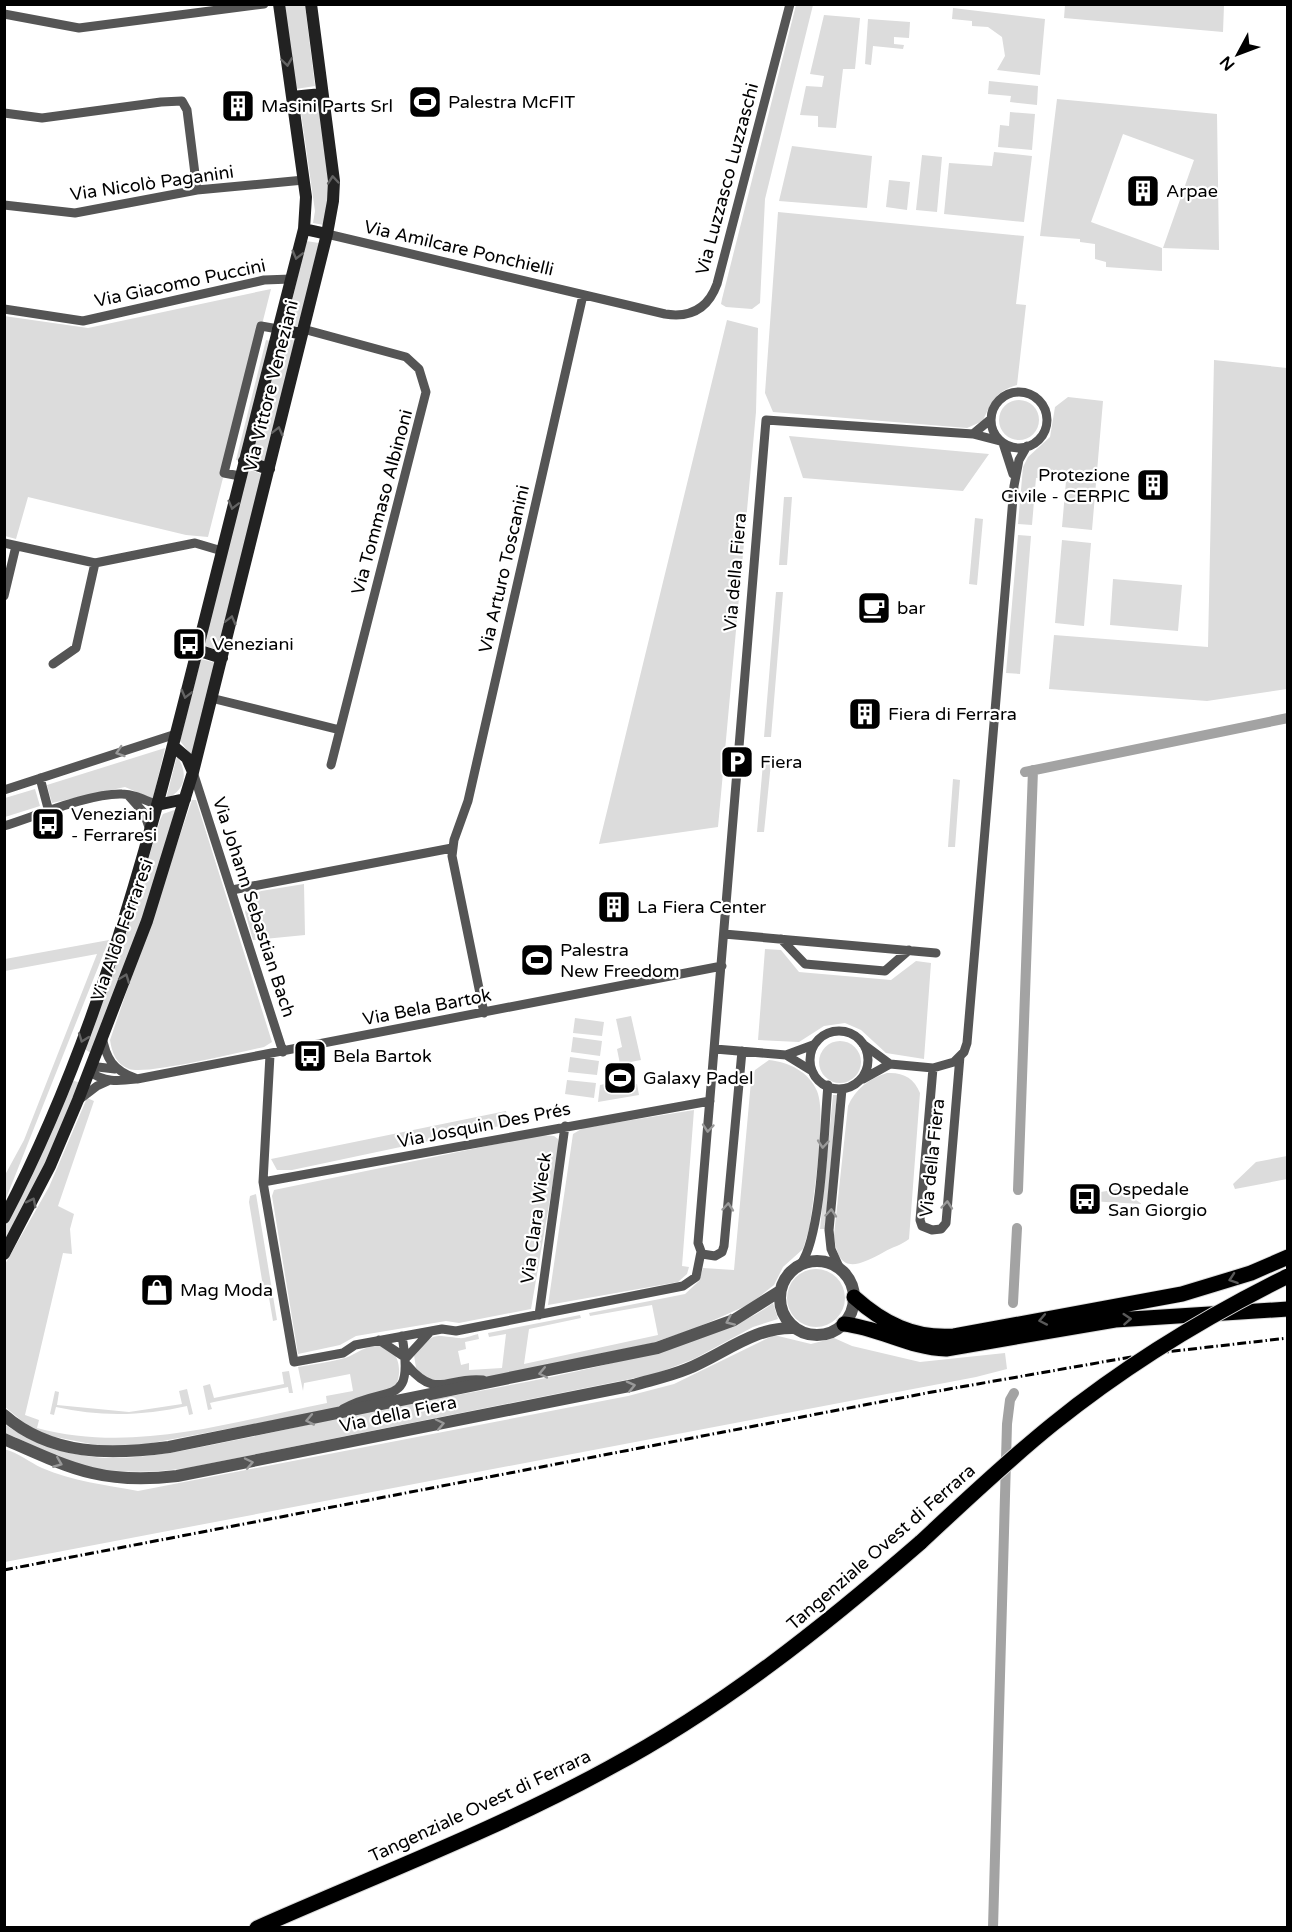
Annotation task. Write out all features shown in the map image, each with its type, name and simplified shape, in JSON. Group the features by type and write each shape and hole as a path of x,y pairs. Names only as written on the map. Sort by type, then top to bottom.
{"highway":[{"path":"854,1298 875,1316 904,1329 921,1334 954,1336 1182,1294 1241,1277 1287,1257"},
{"name":"Tangenziale Ovest di Ferrara","path":"256,1928 502,1821 609,1768 715,1704 845,1608 1029,1444 1075,1407 1199,1324 1287,1276"},
{"path":"844,1324 865,1327 918,1346 946,1349 1115,1320 1287,1309"}],"main road":[{"name":"Via Vittore Veneziani","path":"157,804 304,229 306,212 304,180 279,4"},
{"name":"Via Vittore Veneziani","path":"185,799 327,234 334,188 311,4"},
{"path":"292,97 322,94"},
{"path":"304,229 327,234"},
{"path":"278,329 303,332"},
{"path":"244,461 269,469"},
{"path":"197,650 222,658"},
{"path":"174,740 187,758 193,772"},
{"path":"157,804 185,799"},
{"name":"Via Aldo Ferraresi","path":"4,1254 50,1166 78,1100 147,921 185,799"},
{"name":"Via Aldo Ferraresi","path":"4,1218 72,1065 116,945 157,804"},
{"path":"72,1065 89,1071"}],"street":[{"path":"4,14 79,28 264,4"},
{"name":"Via Luzzasco Luzzaschi","path":"583,295 677,316 695,312 708,302 717,284 790,4"},
{"path":"4,113 42,118 182,101 187,110 197,190"},
{"name":"Via Nicolò Paganini","path":"4,206 75,213 197,190 304,180"},
{"name":"Via Amilcare Ponchielli","path":"327,234 583,295"},
{"name":"Via Giacomo Puccini","path":"4,309 83,321 264,280 291,279"},
{"name":"Via Arturo Toscanini","path":"484,1013 454,870 452,848 466,811 583,295"},
{"path":"240,476 224,473 258,337 261,326 278,329"},
{"name":"Via Tommaso Albinoni","path":"303,332 398,353 414,362 425,383 424,408 331,765"},
{"name":"Via della Fiera","path":"263,1182 294,1362 343,1353 355,1345 379,1340 430,1331 456,1331 683,1286 696,1277 701,1252 698,1243 766,420 973,434 1014,447 1027,446 1039,439 1046,425 1045,410 1036,398 1022,392 1007,395 996,405 991,419 973,434"},
{"name":"Via della Fiera","path":"991,419 1012,467 1014,486"},
{"name":"Via della Fiera","path":"933,1068 920,1220 922,1226 932,1230 941,1229 946,1223 960,1056 968,1038 1014,486 1019,460 1027,446"},
{"path":"4,543 95,563 195,543 222,551"},
{"path":"4,596 16,546"},
{"path":"53,664 76,648 95,563"},
{"path":"211,698 340,730"},
{"path":"4,790 155,741 174,740"},
{"name":"Via Johann Sebastian Bach","path":"193,772 283,1052"},
{"path":"40,778 49,812"},
{"path":"128,795 144,813 150,830"},
{"path":"4,826 95,798 128,795 157,804"},
{"path":"232,890 452,848"},
{"path":"724,934 936,953"},
{"path":"781,939 805,964 885,971 909,950"},
{"name":"Via Bela Bartok","path":"78,1100 97,1086 111,1081 137,1079 270,1055 722,966"},
{"path":"715,1049 786,1055 813,1045 825,1036 839,1032 850,1034 890,1064 933,1068 944,1066 960,1056"},
{"path":"102,1036 105,1051 115,1069"},
{"path":"861,1080 868,1065 863,1044"},
{"path":"813,1045 809,1059 813,1072"},
{"path":"701,1252 709,1257 715,1256 724,1246 742,1051"},
{"path":"263,1182 270,1055"},
{"path":"786,1055 813,1072 828,1085 842,1089 890,1064"},
{"path":"89,1071 98,1067 115,1069 137,1079"},
{"name":"Via Bela Bartok","path":"89,1071 97,1078 111,1081"},
{"name":"Via della Fiera","path":"4,1415 31,1435 48,1443 107,1451 169,1447 640,1353 683,1340 734,1320 780,1291 791,1271 801,1264 809,1251 815,1224 828,1085"},
{"path":"842,1089 829,1230 831,1249 840,1269 850,1280 854,1298 850,1316 844,1324"},
{"name":"Via Josquin Des Prés","path":"263,1182 710,1101"},
{"name":"Via Clara Wieck","path":"539,1315 565,1126"},
{"path":"801,1264 821,1261 840,1269"},
{"path":"780,1291 782,1311 794,1328"},
{"name":"Via della Fiera","path":"4,1439 62,1465 97,1476 134,1479 177,1476 634,1385 687,1369 773,1327 794,1328 803,1333 825,1335 844,1324"},
{"name":"Via della Fiera","path":"331,1416 352,1403 394,1391 404,1380 407,1362 430,1331"},
{"path":"402,1336 407,1362"},
{"name":"Via della Fiera","path":"379,1340 407,1362 421,1380 430,1385 474,1379 498,1382"}],"shaded area":[{"path":"284,5 305,5 315,86 296,89"},
{"path":"796,5 813,5 765,199 760,303 752,309 726,307 721,304 722,299"},
{"path":"1065,5 1224,5 1223,32 1064,18"},
{"path":"953,8 1045,19 1040,75 997,70 1005,56 1002,37 988,27 972,26 972,21 952,19"},
{"path":"824,15 860,18 855,69 843,69 836,128 818,127 818,116 800,115 806,86 822,87 824,76 810,74"},
{"path":"868,19 910,22 909,38 894,37 894,44 904,45 903,49 873,46 871,65 865,64"},
{"path":"989,81 1038,86 1037,105 1010,102 1011,96 988,94"},
{"path":"1057,99 1217,114 1219,250 1163,248 1194,160 1123,134 1091,222 1162,248 1162,271 1106,267 1106,262 1095,259 1095,244 1080,242 1080,239 1040,236"},
{"path":"319,104 329,186 324,225 313,223 315,211 300,106"},
{"path":"1010,112 1035,114 1032,150 998,147 1000,125 1009,126"},
{"path":"792,146 872,156 867,208 779,201"},
{"path":"994,152 1032,156 1024,222 944,214 949,163 992,166"},
{"path":"922,155 942,157 937,212 916,210"},
{"path":"889,180 910,182 907,210 886,207"},
{"path":"778,212 1024,236 1016,304 1026,305 1017,385 1004,390 995,398 983,421 967,428 773,412 765,393"},
{"path":"306,241 319,243 299,327 287,323"},
{"path":"271,289 208,537 186,535 28,497 16,539 5,536 4,316 88,328"},
{"path":"727,320 758,328 756,412 718,827 599,844"},
{"path":"281,337 296,341 266,462 251,458"},
{"path":"266,340 271,341 240,461 236,460"},
{"path":"1214,360 1287,368 1287,689 1207,701 1049,689 1054,635 1208,647"},
{"path":"1068,397 1103,401 1092,530 1062,527 1066,481 1058,480 1050,473 1042,478 1036,478 1032,525 1018,524 1023,467 1028,457 1050,437 1055,407"},
{"path":"1019,400 1027,401 1033,406 1038,412 1038,428 1033,434 1027,439 1019,440 1011,439 1005,434 1000,428 999,420 1000,412 1005,406 1011,401"},
{"path":"789,436 989,454 963,491 803,478"},
{"path":"248,469 264,475 220,650 204,646"},
{"path":"784,497 792,497 787,565 779,565"},
{"path":"975,518 983,519 977,585 969,584"},
{"path":"1018,535 1031,536 1020,674 1006,673"},
{"path":"1062,540 1091,543 1084,626 1055,623"},
{"path":"1113,579 1182,585 1178,631 1110,625"},
{"path":"776,592 783,592 771,737 764,737"},
{"path":"201,659 216,663 192,756 180,741"},
{"path":"165,748 153,799 125,787 52,803 47,785"},
{"path":"177,756 183,769 183,781 181,787 166,799"},
{"path":"763,763 771,763 764,832 757,832"},
{"path":"953,779 960,780 955,847 948,847"},
{"path":"35,789 40,806 5,817 5,798"},
{"path":"192,800 196,800 272,1042 264,1047 194,1062 155,1069 129,1069 115,1057 110,1040"},
{"path":"177,809 152,891 92,1054 82,1047 126,934 160,820 163,814"},
{"path":"304,884 305,935 253,940 245,912 250,896 261,891"},
{"path":"109,940 5,1201 5,1175 24,1140 97,954 5,971 5,959"},
{"path":"765,949 781,950 799,972 891,980 916,961 931,963 924,1059 886,1053 861,1030 845,1023 824,1026 799,1042 758,1040"},
{"path":"631,1016 641,1060 620,1064 617,1049 622,1047 616,1019"},
{"path":"575,1018 604,1022 602,1036 573,1033"},
{"path":"573,1037 602,1041 600,1056 571,1052"},
{"path":"840,1041 855,1047 861,1062 855,1077 840,1083 825,1077 819,1062 825,1047"},
{"path":"570,1057 599,1061 597,1075 568,1072"},
{"path":"769,1060 798,1069 809,1078 817,1091 821,1118 810,1226 803,1249 783,1267 774,1285 750,1304 696,1328 652,1343 495,1376 429,1381 416,1368 414,1355 430,1339 439,1336 463,1338 478,1334 479,1339 465,1342 466,1349 458,1351 461,1365 469,1363 469,1370 502,1368 506,1334 489,1337 488,1333 580,1315 581,1318 529,1329 524,1364 658,1335 652,1305 590,1316 589,1313 685,1294 699,1281 703,1268 734,1270 751,1081 755,1070"},
{"path":"887,1073 907,1077 915,1083 920,1093 909,1239 866,1261 851,1264 840,1257 834,1235 848,1106 864,1085"},
{"path":"71,1080 81,1083 28,1200 5,1244 5,1227"},
{"path":"567,1080 596,1083 594,1098 565,1094"},
{"path":"605,1084 607,1090 637,1084 639,1095 598,1102 600,1085"},
{"path":"833,1095 837,1095 825,1229 820,1229"},
{"path":"87,1098 94,1101 58,1206 74,1214 70,1229 72,1254 63,1253 25,1415 39,1420 37,1428 73,1435 110,1438 146,1437 219,1426 327,1403 326,1396 353,1391 350,1374 304,1383 303,1391 298,1367 345,1358 365,1348 375,1346 387,1348 396,1356 399,1375 395,1387 329,1410 136,1446 96,1445 45,1435 28,1426 5,1407 4,1266 49,1187"},
{"path":"694,1110 682,1266 689,1267 687,1274 678,1282 548,1305 573,1134 583,1128"},
{"path":"506,1111 509,1124 292,1170 277,1170 271,1159"},
{"path":"540,1135 554,1136 558,1139 559,1147 531,1309 459,1323 446,1321 356,1336 340,1345 298,1354 272,1196 274,1190"},
{"path":"1287,1156 1287,1179 1235,1189 1233,1184 1256,1162"},
{"path":"1119,1189 1142,1204 1071,1200 1070,1197"},
{"path":"256,1194 277,1320 273,1321 267,1286 263,1286 249,1202 250,1196"},
{"path":"816,1269 832,1274 840,1282 845,1298 840,1314 832,1322 816,1327 800,1322 792,1314 787,1298 792,1282 800,1274"},
{"path":"773,1303 778,1319 753,1327 694,1359 655,1374 187,1468 137,1472 86,1467 55,1457 5,1433 4,1424 31,1439 59,1450 103,1458 173,1452 614,1363 723,1329 754,1315"},
{"path":"774,1335 811,1344 834,1338 852,1346 920,1362 1005,1353 1007,1369 976,1377 5,1562 4,1449 42,1468 65,1476 138,1491 628,1396 674,1384"},
{"path":"289,1371 293,1393 289,1393 288,1387 210,1403 212,1409 208,1410 203,1386 210,1384 214,1398 284,1384 282,1372"},
{"path":"187,1389 193,1414 189,1415 187,1406 154,1412 122,1414 56,1407 54,1415 50,1414 55,1391 59,1392 57,1405 129,1412 182,1404 179,1391"}],"waterway":[{"path":"1025,772 1288,718"},
{"path":"1018,1190 1033,770"},
{"path":"1013,1303 1017,1228"},
{"path":"993,1928 1007,1424 1010,1400 1014,1393"}],"railway":[{"path":"4,1570 932,1392 1148,1354 1288,1338"}],"place":[{"name":"Palestra McFIT","path":"425,102"},
{"name":"Masini Parts Srl","path":"238,106"},
{"name":"Arpae","path":"1143,191"},
{"name":"Protezione Civile - CERPIC","path":"1153,485"},
{"name":"bar","path":"874,608"},
{"name":"Veneziani","path":"189,644"},
{"name":"Fiera di Ferrara","path":"865,714"},
{"name":"Fiera","path":"737,762"},
{"name":"Veneziani - Ferraresi","path":"48,824"},
{"name":"La Fiera Center","path":"614,907"},
{"name":"Palestra New Freedom","path":"537,960"},
{"name":"Bela Bartok","path":"310,1056"},
{"name":"Galaxy Padel","path":"620,1078"},
{"name":"Ospedale San Giorgio","path":"1085,1199"},
{"name":"Mag Moda","path":"157,1290"}]}
